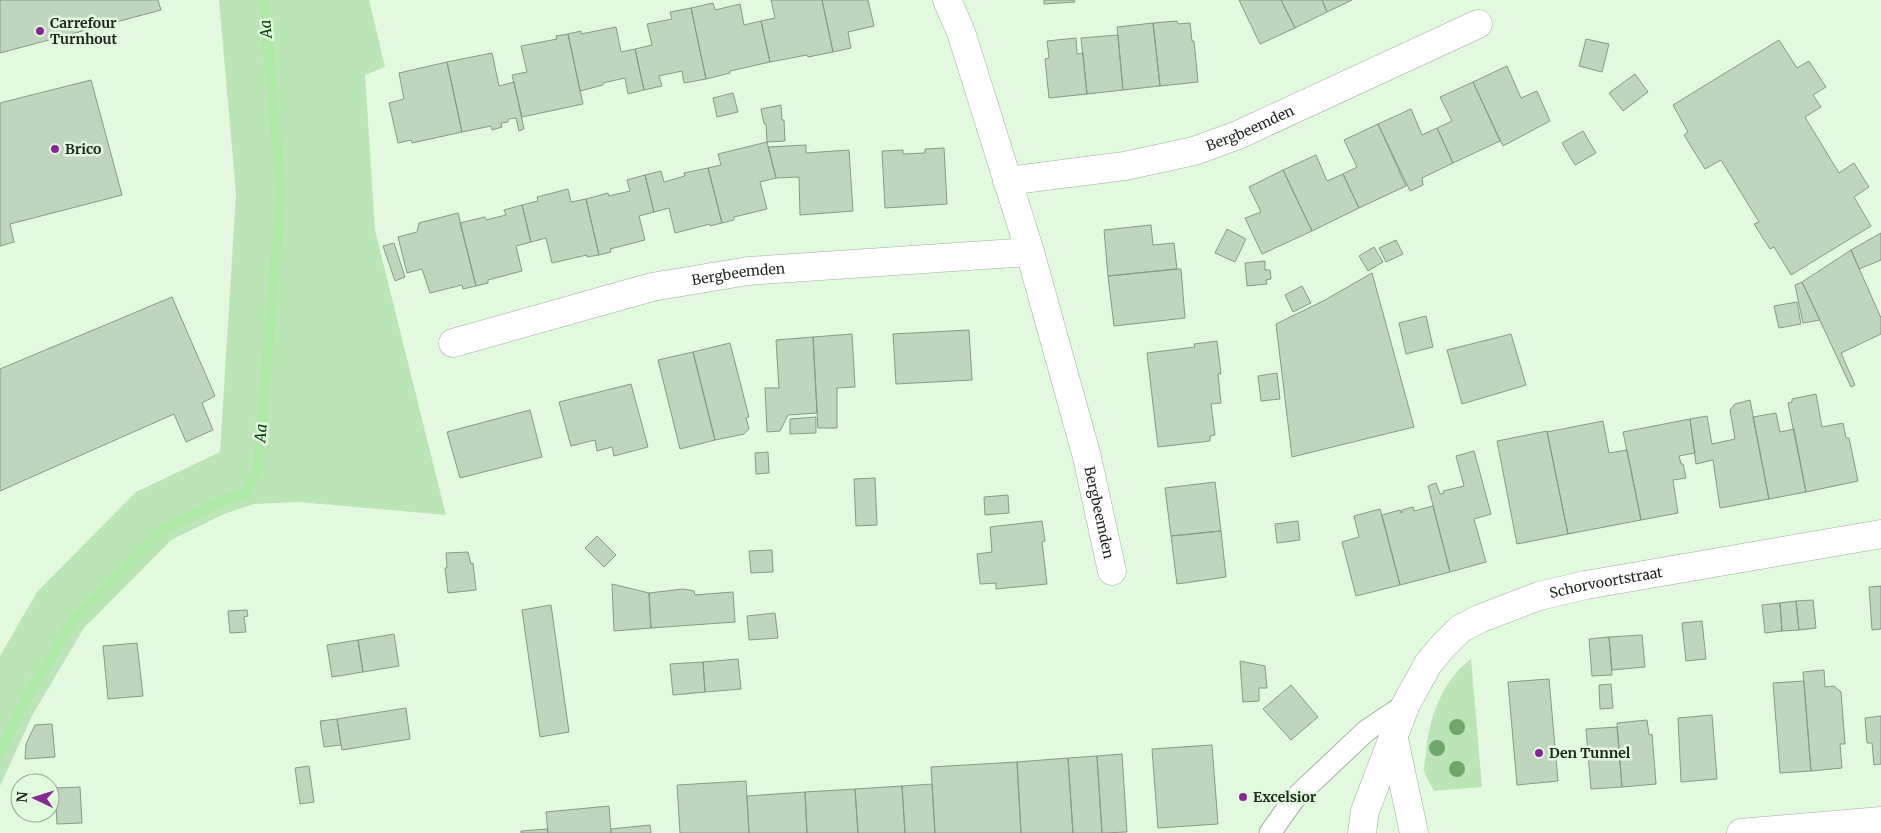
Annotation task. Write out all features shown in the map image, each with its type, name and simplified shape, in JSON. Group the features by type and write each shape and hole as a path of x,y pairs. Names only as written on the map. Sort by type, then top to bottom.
{"street":[{"name":"Bergbeemden","path":"947,0 961,32 1030,252 1088,457 1112,571"},
{"name":"Bergbeemden","path":"1007,180 1125,166 1194,151 1238,135 1478,24"},
{"name":"Bergbeemden","path":"452,343 652,287 748,271 1030,252"},
{"name":"Schorvoortstraat","path":"1362,833 1364,810 1406,704 1428,664 1460,629 1479,619 1539,596 1586,585 1881,534"},
{"path":"1393,734 1414,833"},
{"path":"1741,833 1881,821"}],"lane":[{"path":"1270,833 1294,799 1366,731 1406,704"}],"green space":[{"path":"219,0 369,0 385,67 365,75 375,230 446,515 299,502 254,504 224,514 171,540 84,628 33,714 0,786 0,656 37,592 136,492 220,452 236,194"},
{"path":"1471,659 1482,787 1434,791 1424,770 1427,741 1433,715 1452,678"}],"building":[{"name":"Carrefour Turnhout","path":"0,0 158,0 161,10 0,53"},
{"path":"771,0 822,0 833,52 770,62 761,21 775,18"},
{"path":"822,0 868,0 874,26 848,32 851,48 833,52"},
{"path":"1044,0 1074,0 1075,2 1044,4"},
{"path":"1239,0 1281,0 1295,28 1260,44"},
{"path":"1281,0 1322,0 1327,12 1295,28"},
{"path":"1322,0 1352,0 1327,12"},
{"path":"713,3 715,10 740,4 744,25 761,21 770,62 730,71 730,73 706,79 691,8"},
{"path":"691,8 706,79 684,83 682,71 659,76 662,86 644,90 635,49 652,45 647,24 672,19 670,12"},
{"path":"1177,21 1178,24 1190,23 1192,41 1194,41 1198,82 1160,86 1153,23"},
{"path":"1153,23 1160,86 1123,90 1117,27"},
{"path":"616,27 621,52 635,49 644,90 628,94 625,78 580,91 568,34 581,31 581,34"},
{"path":"568,34 583,104 522,117 512,75 527,72 521,46 557,39 556,36"},
{"path":"1118,35 1123,90 1087,94 1081,38"},
{"path":"1076,38 1077,54 1083,53 1087,94 1049,98 1045,59 1049,58 1047,41"},
{"path":"1586,39 1609,44 1602,72 1579,66"},
{"path":"1779,40 1797,68 1809,61 1826,87 1813,95 1821,107 1805,117 1839,173 1854,163 1869,187 1854,197 1871,226 1791,275 1774,247 1770,249 1754,224 1759,222 1721,160 1705,169 1684,135 1688,132 1673,105"},
{"path":"492,53 499,86 514,82 524,129 519,131 516,118 508,119 508,122 501,123 502,127 492,130 491,126 462,132 447,62"},
{"path":"447,62 462,132 412,143 411,140 398,143 389,103 404,99 399,73"},
{"path":"1507,66 1521,98 1537,91 1550,121 1503,146 1473,82"},
{"path":"1635,74 1648,92 1623,111 1609,93"},
{"name":"Brico","path":"91,80 122,195 10,224 14,242 0,246 0,103"},
{"path":"1473,82 1500,141 1453,163 1437,128 1452,121 1440,97"},
{"path":"733,93 738,112 717,117 713,98"},
{"path":"781,105 785,141 767,142 766,124 764,124 761,109"},
{"path":"1411,109 1422,135 1437,128 1453,163 1422,178 1423,185 1410,191 1378,124"},
{"path":"1378,124 1406,186 1359,208 1343,174 1357,167 1344,140"},
{"path":"1583,131 1596,153 1575,165 1562,143"},
{"path":"767,142 776,178 760,182 767,209 734,217 734,220 722,223 708,168 721,165 718,154"},
{"path":"806,145 806,153 849,150 853,211 800,215 799,177 776,178 768,147"},
{"path":"944,148 947,204 885,208 882,151 903,150 903,154 925,153 925,149"},
{"path":"1316,155 1327,181 1343,174 1359,208 1312,231 1283,170"},
{"path":"708,168 722,223 710,226 710,224 675,233 669,208 654,212 645,175 661,171 664,182 685,176 684,173"},
{"path":"1283,170 1312,231 1262,254 1245,218 1261,212 1249,187"},
{"path":"645,175 654,212 639,216 645,240 610,249 611,252 599,255 586,199 608,193 609,196 630,191 627,180"},
{"path":"568,189 571,202 586,199 599,255 587,257 587,255 552,263 546,238 531,242 522,205 538,201 537,197"},
{"path":"522,205 531,242 516,246 522,271 488,280 488,283 476,286 460,223 485,217 486,220 506,215 504,210"},
{"path":"458,213 476,286 463,289 462,285 430,293 422,269 407,273 398,237 417,232 419,223"},
{"path":"1151,225 1153,245 1174,243 1177,269 1108,276 1104,230"},
{"path":"1227,229 1246,239 1235,262 1215,253"},
{"path":"1881,233 1881,260 1859,269 1851,250"},
{"path":"1396,240 1403,254 1386,262 1379,248"},
{"path":"394,243 405,277 395,281 383,246"},
{"path":"1374,247 1383,262 1368,271 1359,256"},
{"path":"1851,250 1881,318 1881,334 1841,353 1855,385 1851,387 1802,282"},
{"path":"1265,261 1265,270 1270,270 1271,279 1266,280 1267,284 1247,286 1245,263"},
{"path":"1181,269 1185,318 1114,326 1108,276"},
{"path":"1372,273 1414,427 1292,457 1276,324 1325,300"},
{"path":"1802,282 1820,320 1803,323 1795,285"},
{"path":"1302,286 1311,303 1293,312 1285,295"},
{"path":"172,297 215,396 202,403 213,430 186,442 174,414 0,491 0,369"},
{"path":"1797,302 1801,324 1779,328 1774,306"},
{"path":"1426,316 1433,347 1406,354 1399,323"},
{"path":"969,330 972,380 896,384 893,334"},
{"path":"852,334 855,387 837,388 837,428 818,428 813,337"},
{"path":"1511,334 1526,385 1462,404 1447,350"},
{"path":"813,337 817,413 788,415 780,431 767,432 765,388 779,388 776,340"},
{"path":"1217,341 1221,374 1218,374 1221,403 1211,404 1215,435 1210,436 1210,441 1158,447 1147,353 1195,347 1194,344"},
{"path":"730,343 749,417 746,418 749,429 744,434 715,440 693,352"},
{"path":"693,352 715,440 680,449 658,360"},
{"path":"1277,373 1280,399 1261,401 1258,376"},
{"path":"631,384 648,447 614,456 612,447 597,451 595,440 571,446 559,402"},
{"path":"1816,394 1822,427 1843,423 1846,438 1849,438 1858,481 1806,492 1788,403 1792,402 1792,399"},
{"path":"1750,400 1769,499 1720,508 1713,460 1696,464 1690,419 1707,416 1712,444 1735,439 1730,410 1735,404"},
{"path":"530,410 542,457 460,478 447,432"},
{"path":"1776,413 1780,432 1794,429 1806,492 1769,499 1753,417"},
{"path":"816,417 816,433 790,434 790,419"},
{"path":"1690,419 1695,453 1679,456 1686,478 1673,480 1678,513 1641,520 1623,432"},
{"path":"1603,421 1609,453 1627,450 1641,520 1568,534 1547,432"},
{"path":"1547,431 1568,534 1517,544 1497,441"},
{"path":"1474,451 1491,514 1474,519 1486,562 1450,572 1428,486 1436,483 1440,494 1444,493 1443,491 1464,486 1456,456"},
{"path":"768,452 769,473 756,474 755,453"},
{"path":"875,478 877,525 856,526 854,479"},
{"path":"1215,482 1221,531 1171,536 1165,488"},
{"path":"1008,495 1009,513 985,515 984,497"},
{"path":"1433,506 1450,572 1400,585 1382,515 1400,510 1402,513 1402,510 1413,507 1414,511"},
{"path":"1380,509 1400,585 1356,596 1342,542 1359,537 1354,516"},
{"path":"1042,521 1045,541 1042,542 1047,584 996,589 996,583 980,584 977,554 992,552 990,527"},
{"path":"1298,521 1300,540 1277,543 1275,524"},
{"path":"1221,531 1226,577 1177,584 1171,536"},
{"path":"597,536 616,555 604,567 585,548"},
{"path":"772,550 773,572 751,573 749,551"},
{"path":"468,552 471,564 473,563 476,590 448,593 445,568 447,568 446,553"},
{"path":"612,584 649,593 651,628 614,631"},
{"path":"1881,586 1881,629 1872,630 1869,587"},
{"path":"683,589 694,591 695,595 733,592 735,622 651,628 649,593"},
{"path":"1813,600 1816,628 1799,630 1796,601"},
{"path":"1796,601 1799,630 1782,631 1780,603"},
{"path":"1780,603 1782,631 1765,633 1762,605"},
{"path":"551,605 569,732 540,737 522,610"},
{"path":"247,610 248,616 244,617 246,632 230,633 228,611"},
{"path":"775,613 778,638 749,640 747,616"},
{"path":"1702,621 1706,659 1686,661 1682,623"},
{"path":"394,634 399,666 363,672 358,640"},
{"path":"1642,635 1645,667 1612,670 1609,637"},
{"path":"1609,637 1612,675 1592,676 1589,639"},
{"path":"358,640 363,672 332,677 327,645"},
{"path":"137,643 143,696 108,699 103,646"},
{"path":"738,659 741,689 705,692 703,662"},
{"path":"1240,661 1265,666 1267,688 1259,688 1259,701 1243,702"},
{"path":"703,662 705,692 673,695 670,664"},
{"path":"1824,670 1825,687 1834,686 1841,692 1845,744 1840,744 1842,768 1811,771 1803,672"},
{"path":"1549,679 1558,781 1517,785 1508,682"},
{"path":"1804,681 1811,771 1780,773 1773,683"},
{"path":"1611,684 1613,708 1600,709 1599,685"},
{"path":"1291,685 1318,717 1291,740 1263,709"},
{"path":"406,708 410,739 342,750 337,719"},
{"path":"1712,715 1717,779 1681,782 1678,718"},
{"path":"1881,716 1881,764 1874,765 1872,743 1867,743 1865,718"},
{"path":"337,719 341,745 324,747 320,721"},
{"path":"1647,720 1649,735 1652,734 1656,784 1622,787 1617,723"},
{"path":"52,724 55,757 25,759 26,744 35,725"},
{"path":"1617,727 1622,787 1591,789 1586,729"},
{"path":"1212,745 1218,824 1158,828 1152,749"},
{"path":"1122,754 1127,832 1102,833 1097,756"},
{"path":"1097,756 1102,833 1073,833 1068,758"},
{"path":"1068,758 1073,833 1021,833 1017,762"},
{"path":"1017,762 1021,833 935,833 931,767"},
{"path":"309,766 314,802 300,804 295,768"},
{"path":"746,781 749,833 680,833 677,785"},
{"path":"932,784 935,833 905,833 902,786"},
{"path":"902,786 905,833 858,833 855,789"},
{"path":"80,787 82,823 57,824 60,823 60,788"},
{"path":"855,789 858,833 807,833 805,792"},
{"path":"805,792 807,833 749,833 747,796"},
{"path":"609,806 611,833 548,833 546,812"},
{"path":"650,825 651,833 611,833 611,829"},
{"path":"547,829 548,833 521,833 521,831"}],"waterway":[{"name":"Aa","path":"0,754 21,708 73,620 163,529 219,502 245,493 258,470 281,194 264,0"}],"place":[{"name":"Carrefour Turnhout","path":"40,31"},
{"name":"Brico","path":"55,149"},
{"name":"Den Tunnel","path":"1539,753"},
{"name":"Excelsior","path":"1243,797"}]}
